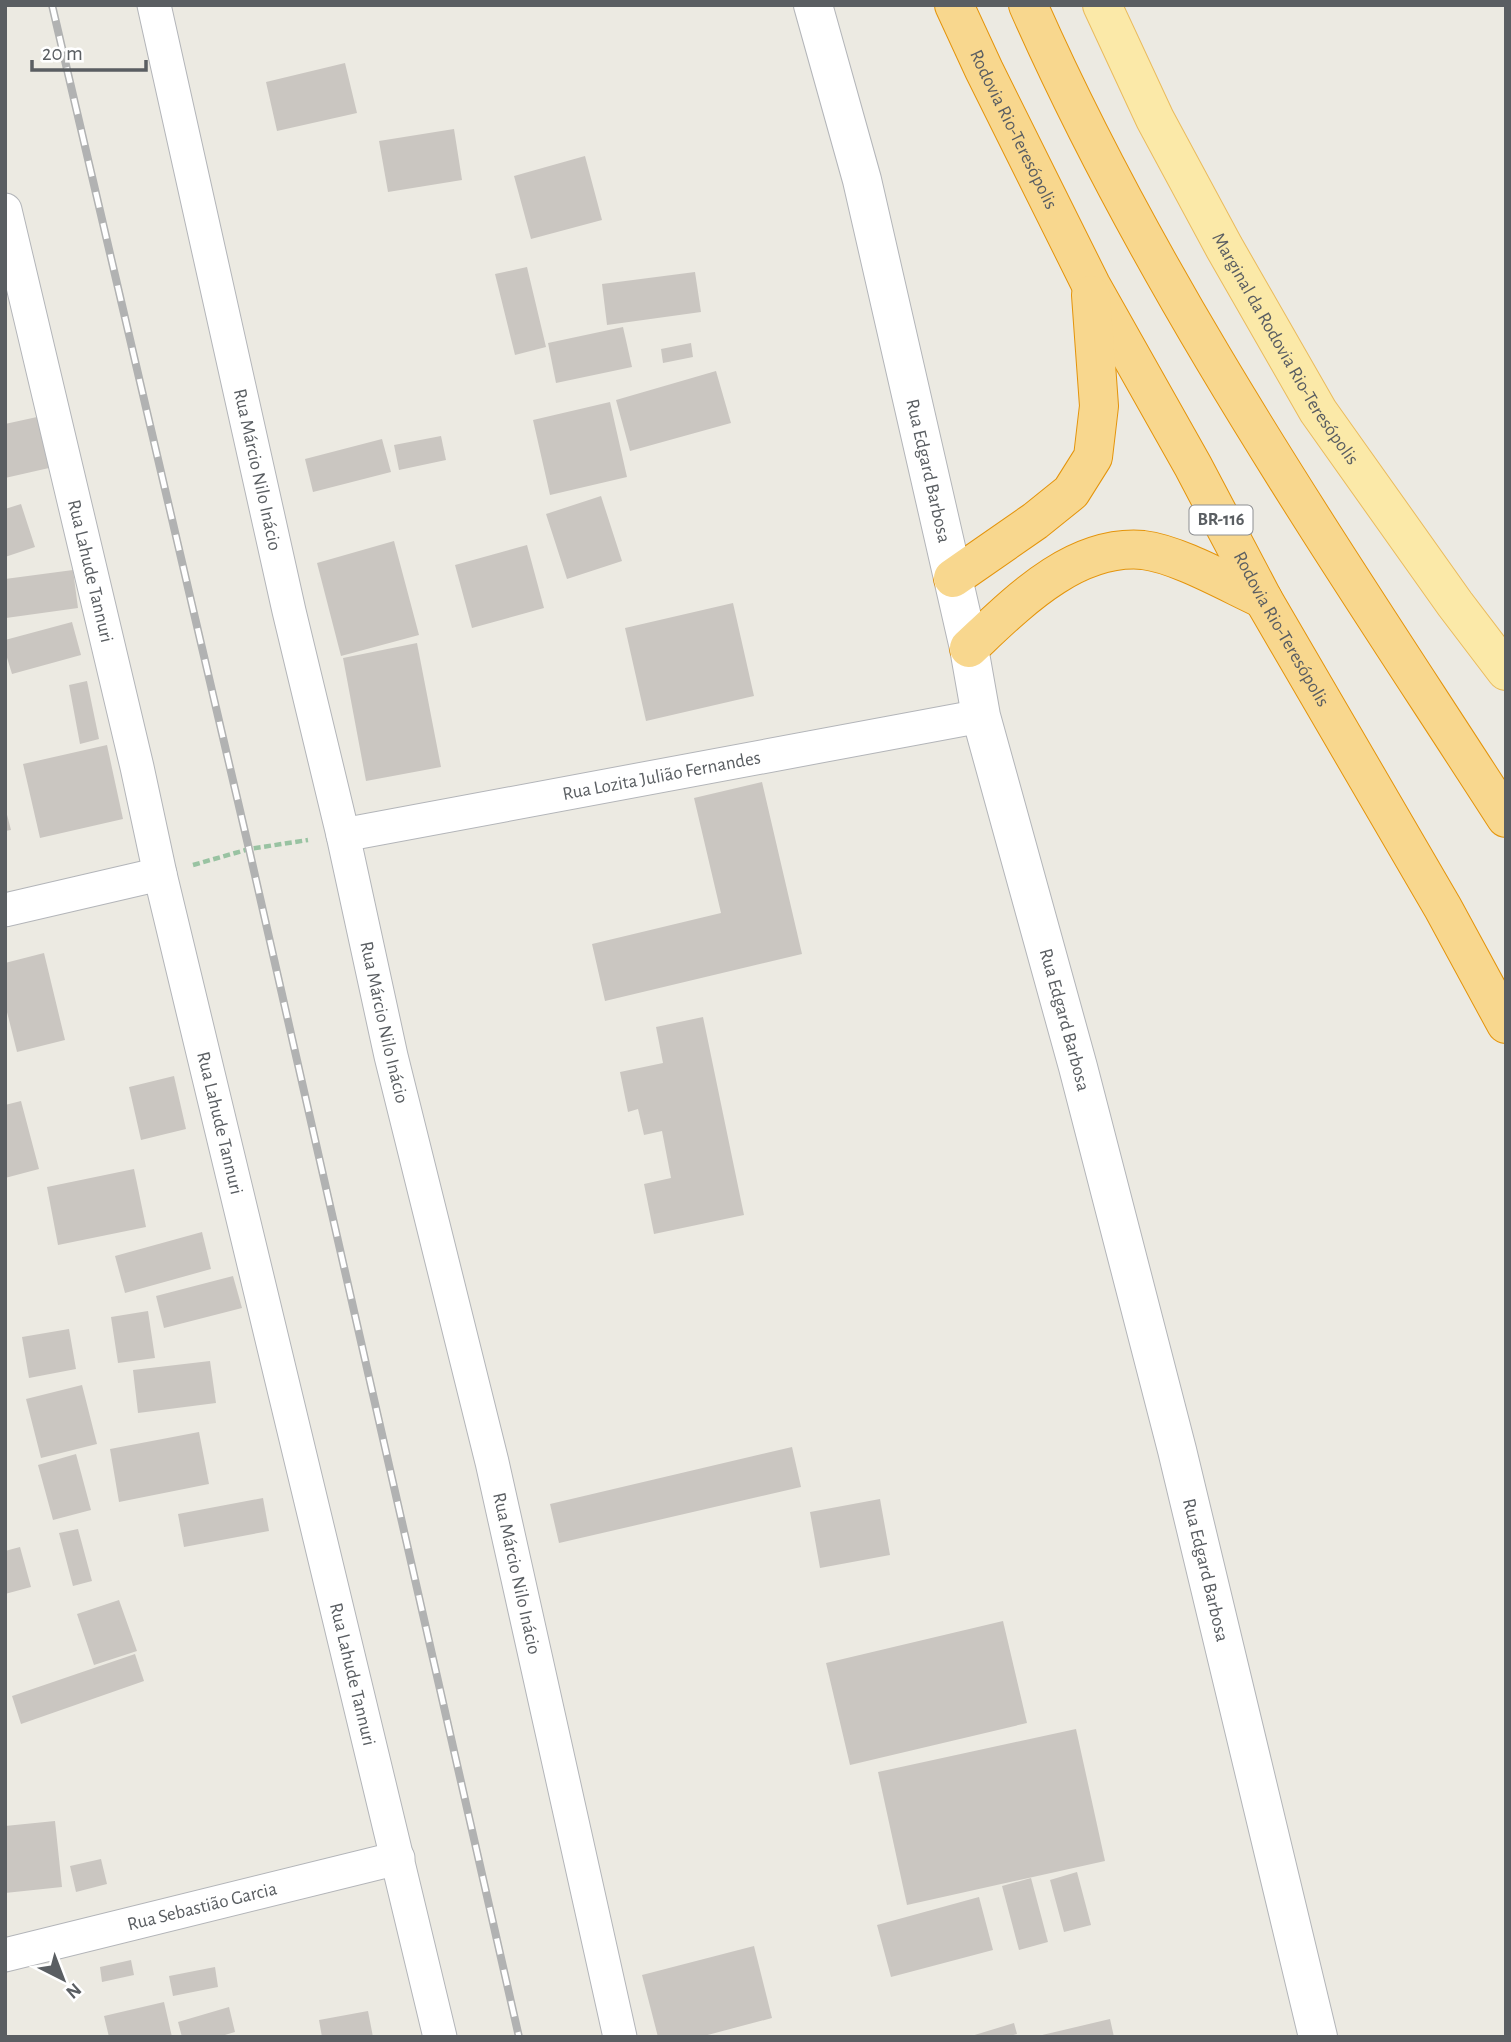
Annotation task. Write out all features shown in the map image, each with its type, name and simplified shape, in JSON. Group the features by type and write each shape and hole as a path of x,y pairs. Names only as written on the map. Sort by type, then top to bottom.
{"highway":[{"name":"Rodovia Rio-Teresópolis","path":"954,5 1091,285 1263,598 1443,908 1506,1024"},
{"path":"1028,5 1057,70 1154,258 1287,478 1506,818"},
{"path":"953,578 1072,492 1093,457 1098,406 1091,285"},
{"path":"969,649 1007,613 1047,582 1077,563 1118,550 1145,551 1174,559 1263,598"}],"main road":[{"name":"Marginal da Rodovia Rio-Teresópolis","path":"1102,5 1161,131 1318,411 1506,671"}],"street":[{"name":"Rua Márcio Nilo Inácio","path":"154,5 391,1056 492,1462 620,2037"},
{"name":"Rua Edgard Barbosa","path":"813,5 862,180 969,649 981,716 1079,1067 1170,1424 1318,2037"},
{"name":"Rua Lahude Tannuri","path":"5,209 131,739 160,874 440,2037"},
{"name":"Rua Lozita Julião Fernandes","path":"343,835 981,716"},
{"path":"5,910 160,874"},
{"name":"Rua Sebastião Garcia","path":"5,1955 398,1858"}],"path":[{"path":"160,874 249,849 343,835"}],"building":[{"path":"345,63 357,113 277,131 266,82"},
{"path":"454,129 462,180 388,192 379,141"},
{"path":"585,156 602,220 531,239 514,176"},
{"path":"527,267 546,347 515,355 495,274"},
{"path":"695,272 701,312 607,325 602,284"},
{"path":"623,327 632,367 556,383 548,343"},
{"path":"691,343 693,357 663,363 661,349"},
{"path":"716,371 731,423 630,451 616,400"},
{"path":"610,402 627,477 550,495 533,420"},
{"path":"37,417 49,468 5,478 5,424"},
{"path":"441,436 446,460 399,470 394,445"},
{"path":"382,439 391,472 313,492 305,459"},
{"path":"601,496 622,561 567,579 546,514"},
{"path":"21,504 35,547 5,557 5,509"},
{"path":"394,541 419,635 341,656 317,563"},
{"path":"527,545 544,608 472,628 455,565"},
{"path":"73,570 78,608 6,618 5,579"},
{"path":"733,603 754,696 646,721 625,628"},
{"path":"72,622 81,655 12,674 5,651 5,640"},
{"path":"417,643 441,767 366,781 343,658"},
{"path":"87,681 99,739 80,744 69,685"},
{"path":"107,745 123,819 40,838 23,764"},
{"path":"762,782 802,954 605,1001 592,944 721,913 694,798"},
{"path":"5,807 11,830 5,831"},
{"path":"44,953 65,1040 17,1052 5,1004 5,963"},
{"path":"703,1017 744,1215 654,1234 644,1184 671,1178 662,1131 644,1135 638,1109 628,1112 620,1072 663,1063 656,1027"},
{"path":"174,1076 186,1129 141,1140 129,1087"},
{"path":"21,1101 39,1169 5,1178 5,1105"},
{"path":"134,1169 146,1227 58,1245 47,1187"},
{"path":"202,1232 211,1269 125,1293 115,1256"},
{"path":"233,1276 242,1308 164,1328 156,1296"},
{"path":"148,1311 155,1358 118,1363 111,1317"},
{"path":"69,1329 76,1369 29,1378 22,1337"},
{"path":"210,1361 216,1403 138,1413 133,1370"},
{"path":"82,1385 97,1444 41,1458 26,1399"},
{"path":"199,1432 209,1484 119,1502 110,1449"},
{"path":"792,1447 801,1487 559,1543 550,1504"},
{"path":"76,1454 91,1510 53,1520 38,1465"},
{"path":"263,1498 269,1531 184,1547 178,1514"},
{"path":"880,1499 890,1555 820,1568 810,1512"},
{"path":"78,1529 92,1581 73,1586 59,1533"},
{"path":"20,1547 31,1587 5,1594 5,1551"},
{"path":"119,1600 137,1651 94,1665 77,1614"},
{"path":"1003,1621 1027,1723 850,1765 826,1663"},
{"path":"135,1654 144,1681 21,1724 12,1696"},
{"path":"1076,1729 1105,1861 907,1905 878,1772"},
{"path":"55,1821 62,1887 5,1893 5,1826"},
{"path":"101,1859 107,1884 76,1892 70,1866"},
{"path":"1077,1872 1091,1925 1064,1932 1050,1880"},
{"path":"1031,1878 1048,1942 1019,1950 1002,1886"},
{"path":"979,1897 993,1950 891,1977 877,1925"},
{"path":"754,1946 772,2018 700,2037 658,2037 642,1975"},
{"path":"131,1960 134,1975 102,1982 100,1967"},
{"path":"215,1967 218,1987 173,1996 169,1976"},
{"path":"164,2002 172,2037 109,2037 104,2016"},
{"path":"229,2007 235,2032 218,2037 182,2037 178,2022"},
{"path":"368,2011 373,2037 322,2037 319,2020"},
{"path":"1110,2019 1114,2037 1038,2037 1038,2036"},
{"path":"1014,2023 1017,2034 1006,2037 968,2037"}],"railway":[{"path":"52,5 249,849 519,2037"}]}
